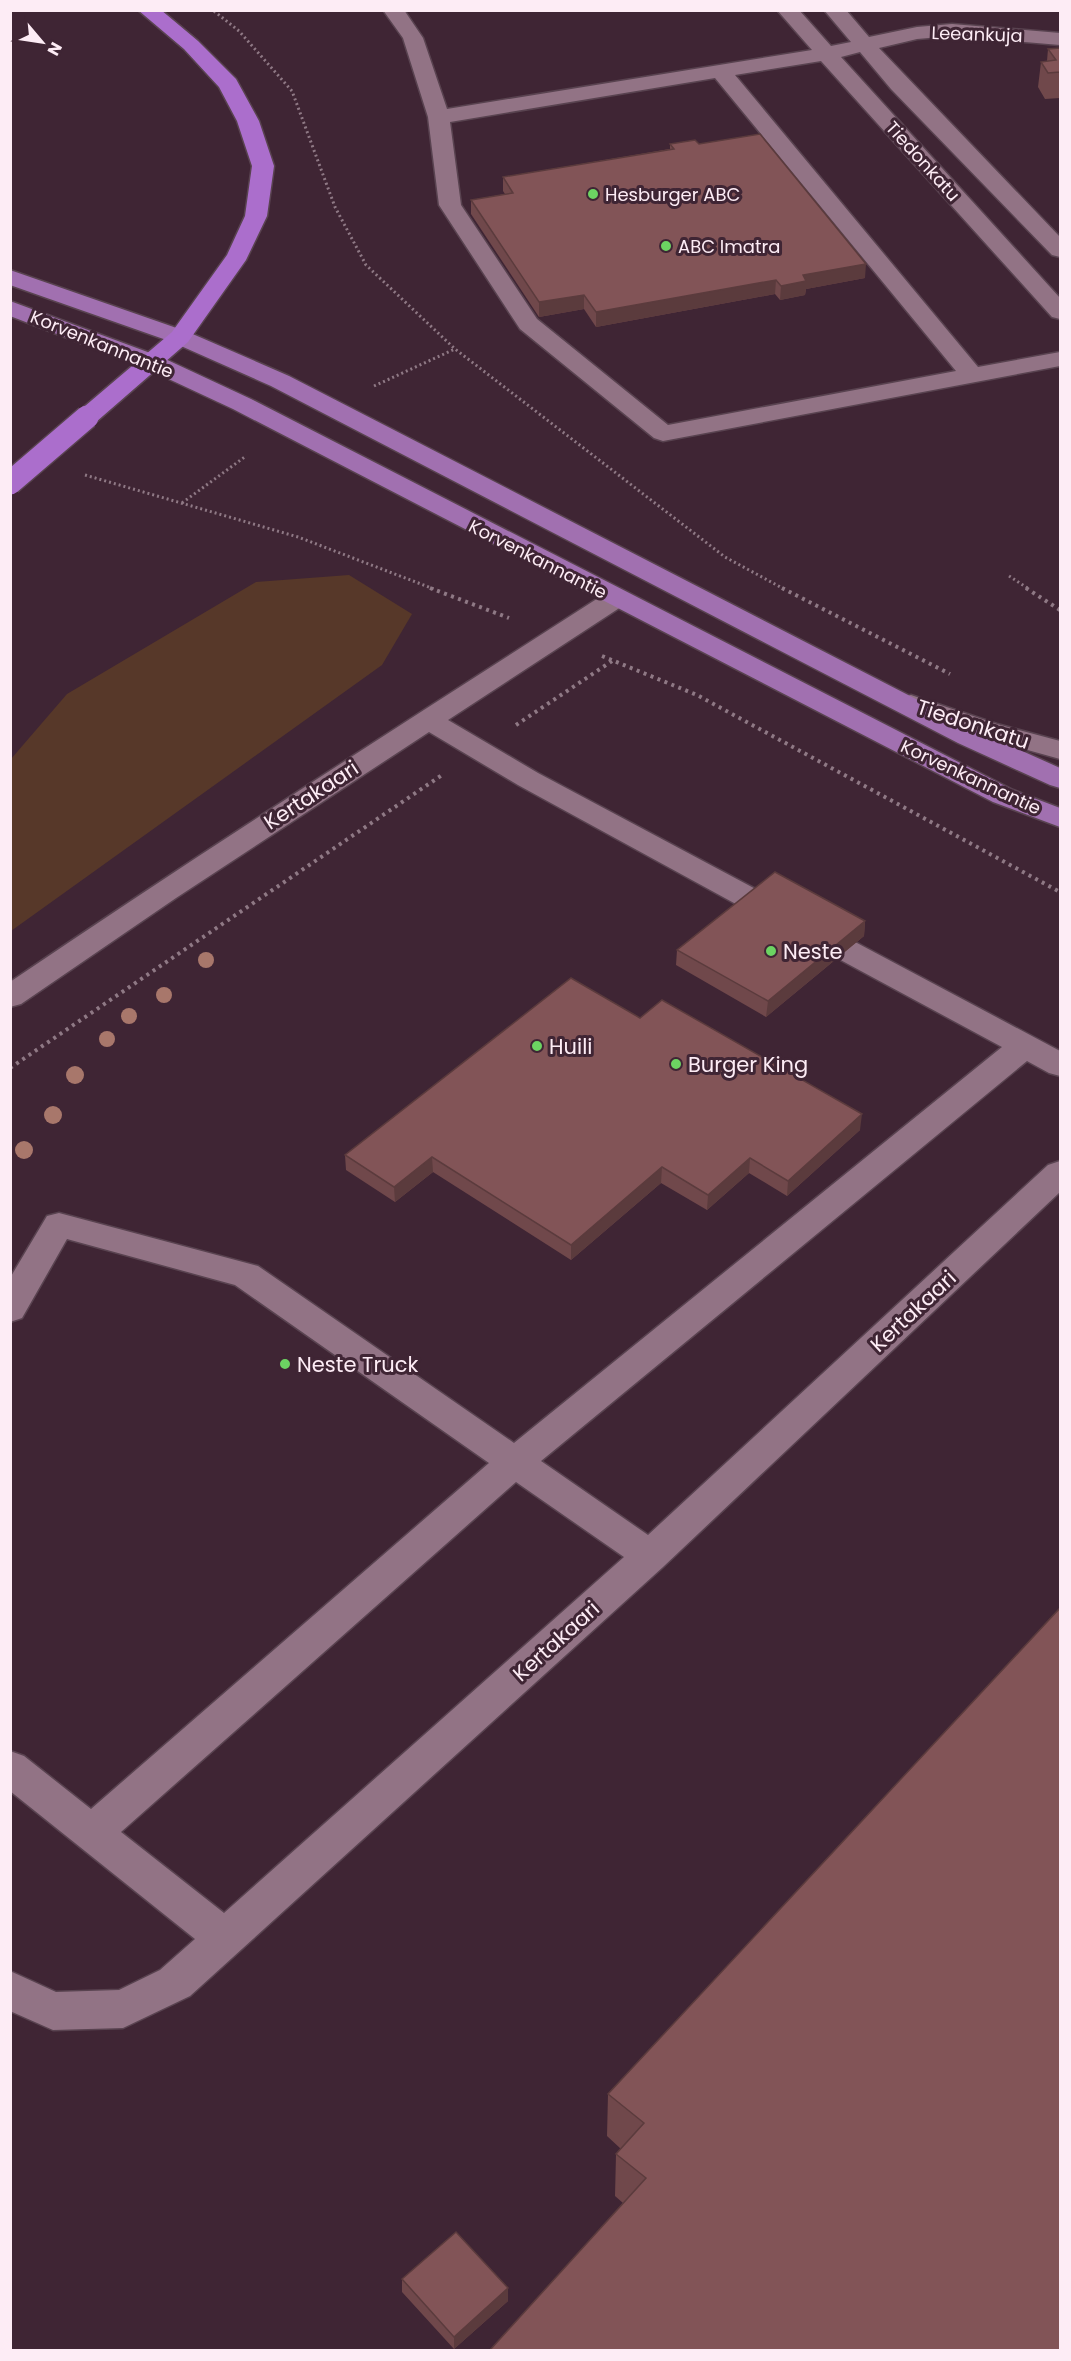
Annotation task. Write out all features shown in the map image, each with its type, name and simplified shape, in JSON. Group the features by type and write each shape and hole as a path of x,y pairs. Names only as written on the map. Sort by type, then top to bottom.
{"highway":[{"path":"10,483 180,337 238,255 256,216 263,166 248,121 228,84 191,45 148,10"}],"main road":[{"name":"Korvenkannantie","path":"10,277 180,337 280,381 968,737 1060,779"},
{"name":"Korvenkannantie","path":"10,308 152,362 242,404 615,599 1003,796 1060,818"}],"street":[{"path":"393,10 413,38 439,117 450,205 528,324 663,433 1060,359"},
{"name":"Tiedonkatu","path":"787,10 824,54 1060,312"},
{"name":"Tiedonkatu","path":"834,10 899,84 1060,250"},
{"name":"Leeankuja","path":"439,117 824,54 917,33 951,30 1060,39"},
{"path":"720,71 972,375"},
{"name":"Kertakaari","path":"10,997 165,891 615,599"},
{"name":"Tiedonkatu","path":"887,694 987,730 1060,750"},
{"path":"427,719 528,779 756,902"},
{"path":"846,950 1060,1065"},
{"path":"92,1833 515,1462 1024,1046"},
{"name":"Kertakaari","path":"10,1990 53,2011 123,2009 175,1983 650,1556 1060,1173"},
{"path":"10,1309 58,1225 246,1275 650,1556"},
{"path":"10,1768 225,1938"}],"path":[{"path":"213,10 239,32 292,91 335,207 366,265 455,349 724,557 952,675"},
{"path":"373,386 455,349"},
{"path":"181,503 246,456"},
{"path":"1009,576 1060,610"},
{"path":"10,1068 612,661"}],"shaded area":[{"path":"349,575 412,614 382,665 11,931 11,759 67,694 256,582"}],"building":[{"path":"1060,48 1060,72 1048,73 1041,62 1056,60 1048,49"},
{"name":"ABC Imatra","path":"760,134 866,264 803,275 806,281 781,286 776,280 596,312 584,295 539,302 471,200 513,193 503,177 674,149 670,144 695,140 699,144"},
{"path":"775,872 865,921 768,1001 677,950"},
{"path":"571,978 640,1018 662,1000 862,1114 788,1181 750,1158 708,1195 662,1167 571,1245 432,1157 394,1187 345,1155"},
{"path":"1060,1608 1060,2350 490,2350 646,2178 616,2154 644,2123 608,2094"},
{"path":"456,2232 508,2288 454,2337 402,2279"}],"place":[{"name":"Hesburger ABC","path":"593,194"},
{"name":"ABC Imatra","path":"666,246"},
{"name":"Neste","path":"771,951"},
{"name":"Huili","path":"537,1046"},
{"name":"Burger King","path":"676,1064"},
{"name":"Neste Truck","path":"285,1364"}]}
